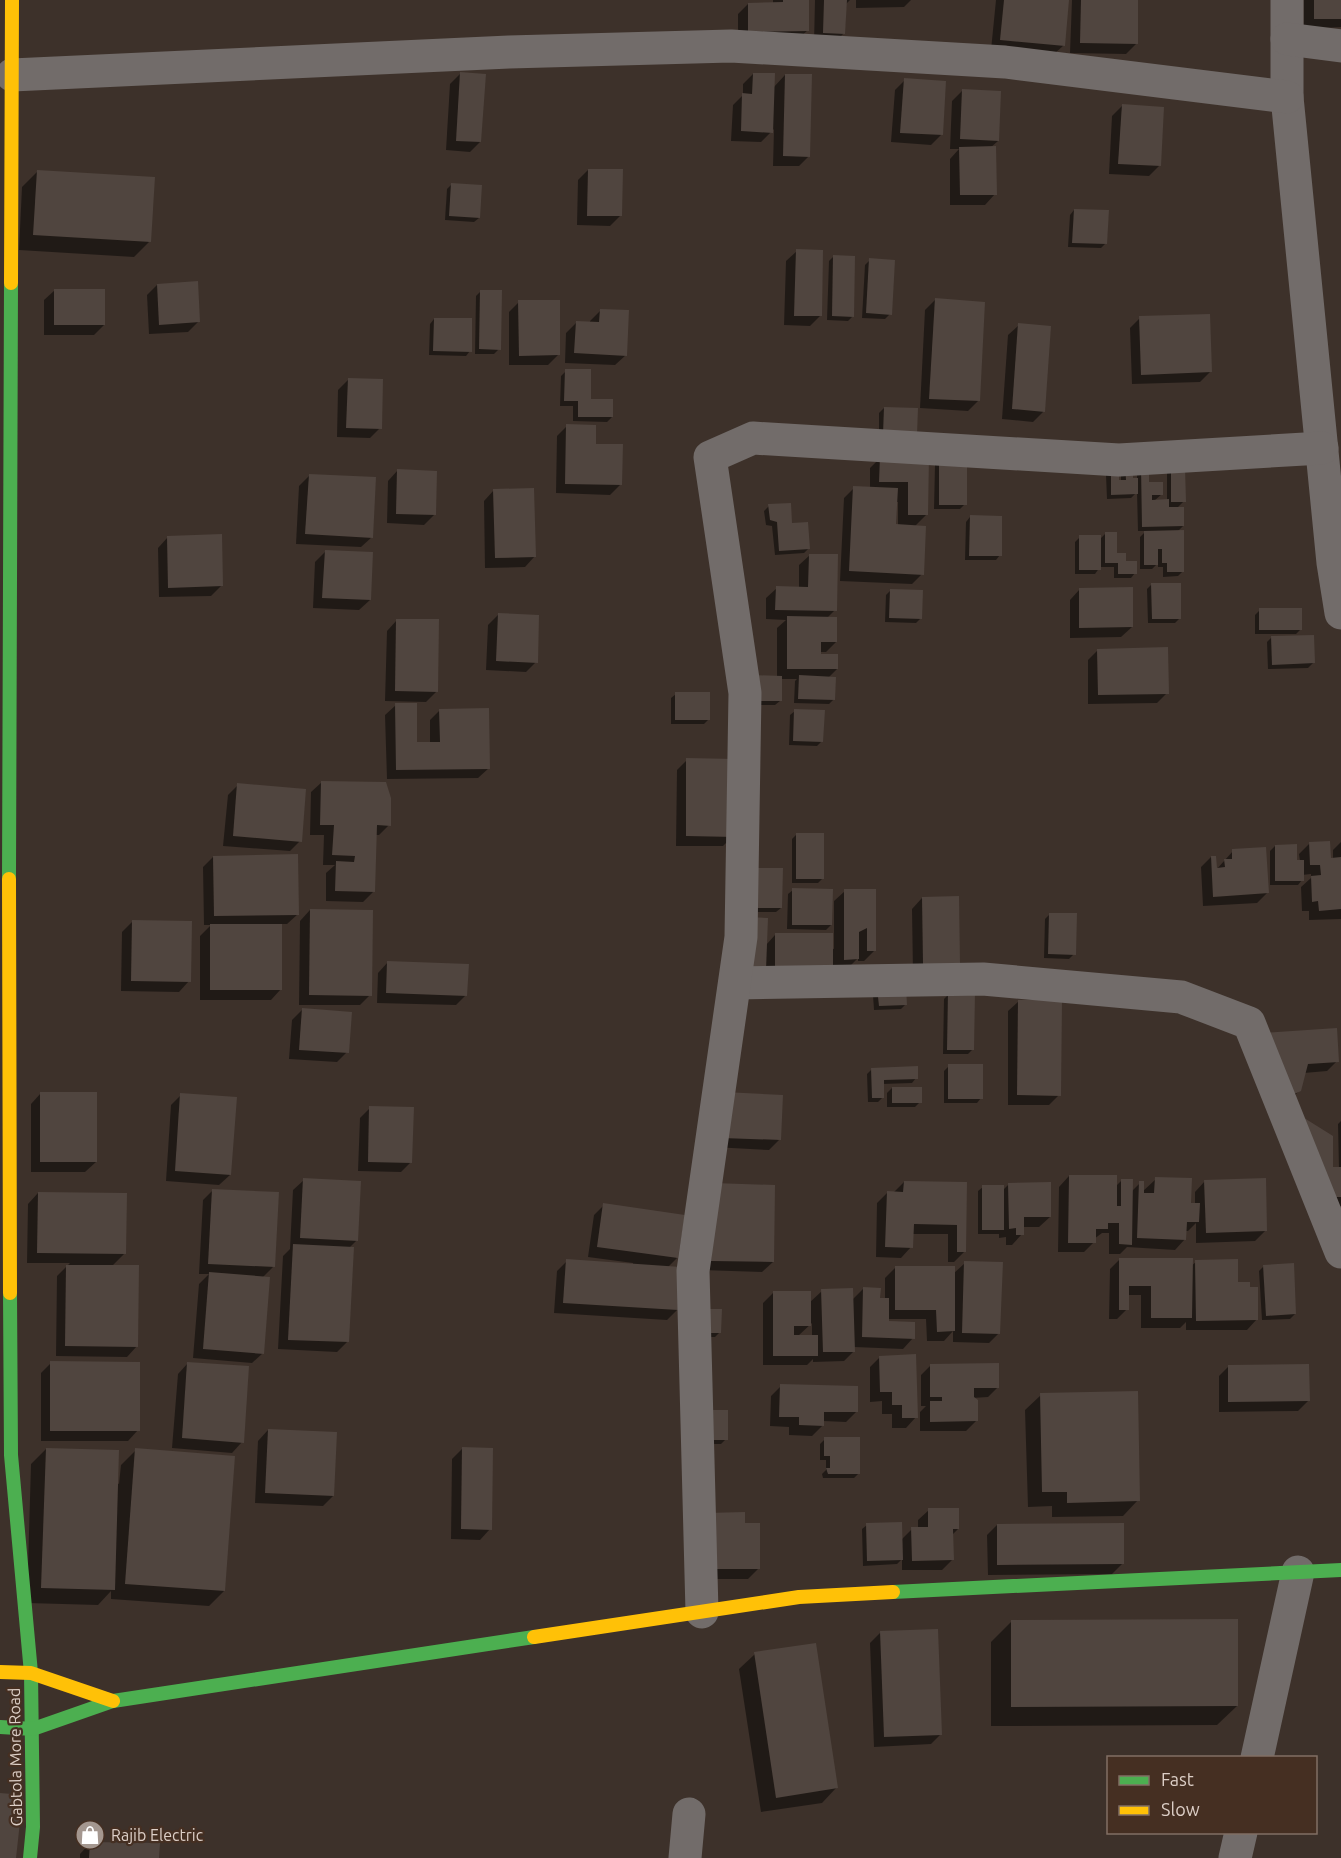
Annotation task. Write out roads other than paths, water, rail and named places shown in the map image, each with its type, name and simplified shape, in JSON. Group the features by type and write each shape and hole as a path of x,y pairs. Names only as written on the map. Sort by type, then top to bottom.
{"street":[{"name":"Gabtola More Road","path":"12,0 9,840 11,1455 31,1673 33,1827 30,1858"},
{"path":"1287,0 1287,97 1333,563 1341,613"},
{"path":"1287,39 1341,46"},
{"path":"12,75 509,52 732,46 1005,62 1287,97"},
{"path":"702,1612 693,1271 741,937 745,693 710,458 753,438 1119,460 1322,448"},
{"path":"735,983 983,979 1181,997 1249,1023 1341,1252"},
{"path":"0,1727 33,1728 113,1701 799,1597 1341,1570"},
{"path":"1257,1756 1298,1572"},
{"path":"0,1672 31,1673 113,1701"},
{"path":"685,1858 689,1814"},
{"path":"1235,1858 1241,1834"}],"place":[{"name":"Rajib Electric","path":"90,1835"}]}
